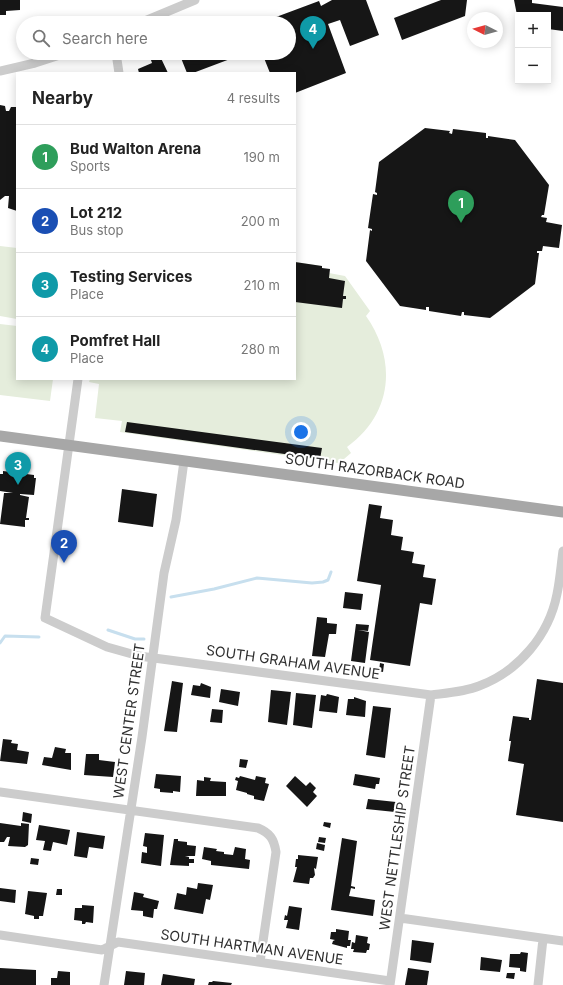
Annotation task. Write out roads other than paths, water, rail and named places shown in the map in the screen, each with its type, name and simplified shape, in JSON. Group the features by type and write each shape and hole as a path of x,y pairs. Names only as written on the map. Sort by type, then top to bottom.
{"main road":[{"name":"SOUTH RAZORBACK ROAD","path":"0,436 563,512"}],"street":[{"path":"157,16 195,0"},
{"path":"0,71 44,60"},
{"path":"117,60 119,72"},
{"path":"69,445 78,380"},
{"name":"SOUTH GRAHAM AVENUE","path":"69,445 45,618 107,647 139,656 431,695 456,692 479,686 500,676 521,660 535,643 548,621 557,595 563,551"},
{"name":"WEST CENTER STREET","path":"104,985 131,809 151,657 164,573 176,520 184,461"},
{"name":"WEST NETTLESHIP STREET","path":"390,983 431,695"},
{"path":"0,792 131,809 258,828 266,831 272,836 276,852 260,962"},
{"path":"400,918 563,941"},
{"name":"SOUTH HARTMAN AVENUE","path":"0,935 102,950 118,942 260,962 390,983"},
{"path":"538,985 543,939"}],"waterway":[{"path":"171,597 214,589 257,578 312,583 323,582 328,580 331,572"},
{"path":"108,630 135,639 144,639"},
{"path":"0,643 5,636 39,637"}],"place":[{"name":"Pomfret Hall","path":"313,49"},
{"name":"Bud Walton Arena","path":"461,223"},
{"name":"Testing Services","path":"18,485"},
{"name":"Lot 212","path":"64,563"}]}
